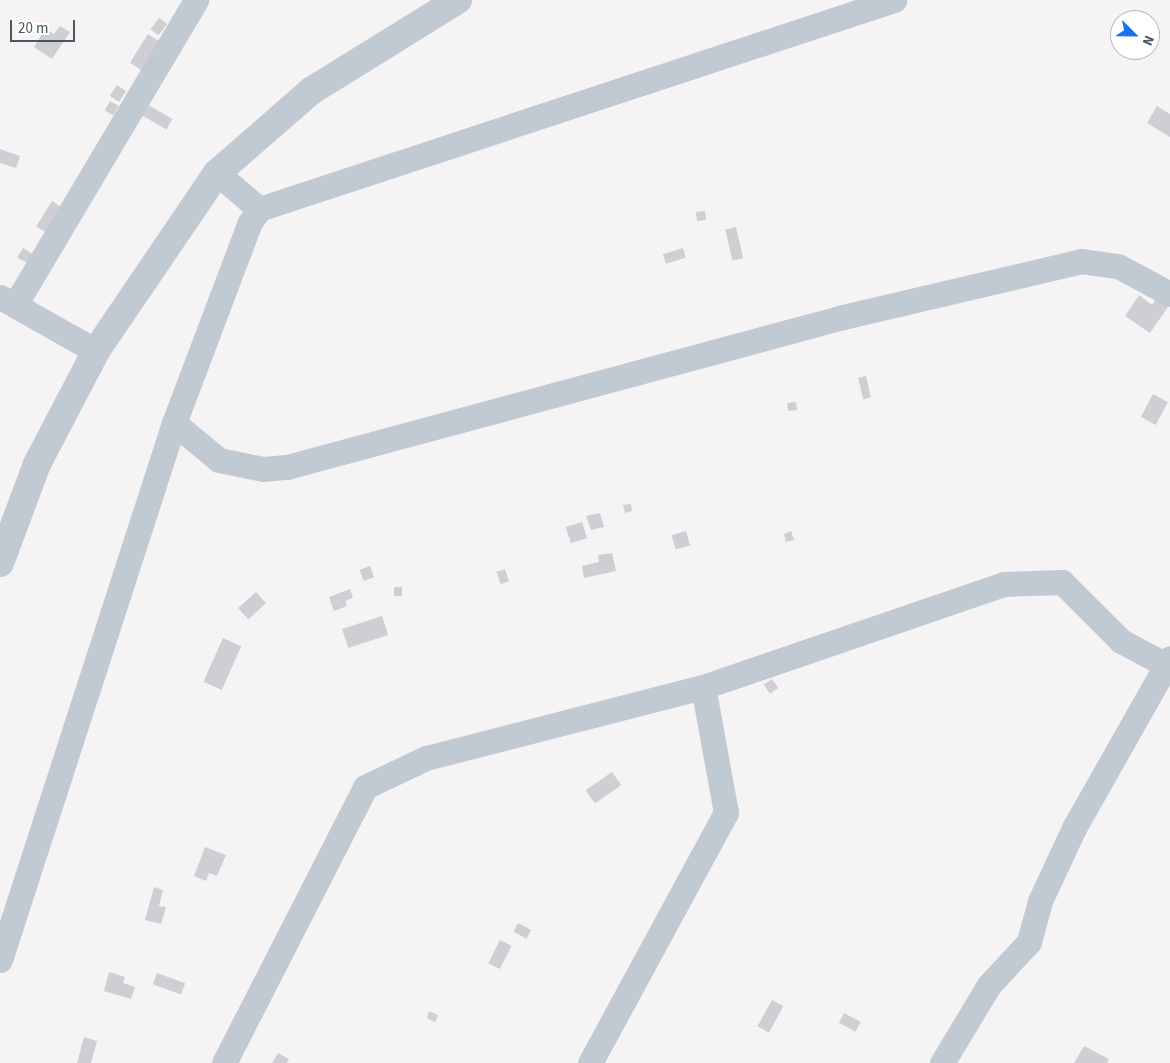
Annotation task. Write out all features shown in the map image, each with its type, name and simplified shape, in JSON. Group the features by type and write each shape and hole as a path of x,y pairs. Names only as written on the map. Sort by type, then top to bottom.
{"street":[{"path":"96,351 8,301 196,0"},
{"path":"0,563 37,464 96,351 217,173 311,92 458,0"},
{"path":"0,960 174,423 249,224 259,209 894,0"},
{"path":"217,173 259,209"},
{"path":"174,423 219,460 263,470 287,467 843,317 1081,261 1118,266 1170,294"},
{"path":"224,1063 366,787 426,758 703,688 1004,584 1062,582 1121,641 1168,661 1074,828 1040,901 1029,942 989,984 942,1063"},
{"path":"590,1063 726,814 703,688"}],"building":[{"path":"159,18 167,24 159,35 151,29"},
{"path":"60,26 70,32 52,59 34,47 45,29 54,34"},
{"path":"148,34 159,41 141,70 130,63"},
{"path":"117,85 126,91 119,102 110,96"},
{"path":"110,101 119,106 113,115 105,111"},
{"path":"143,102 172,119 166,129 137,112"},
{"path":"1157,106 1170,114 1170,137 1147,123"},
{"path":"0,149 20,156 16,168 0,163"},
{"path":"52,201 63,208 47,233 36,226"},
{"path":"705,211 706,220 697,221 696,212"},
{"path":"736,227 743,258 732,261 725,229"},
{"path":"23,248 33,254 28,264 17,257"},
{"path":"683,248 686,258 666,264 663,254"},
{"path":"1161,292 1170,304 1150,333 1125,316 1139,295 1152,305"},
{"path":"866,376 871,397 863,399 858,378"},
{"path":"1153,394 1168,402 1156,425 1141,417"},
{"path":"796,402 797,410 788,411 787,403"},
{"path":"631,504 632,511 625,513 623,505"},
{"path":"600,513 604,527 591,530 586,516"},
{"path":"582,522 587,538 571,543 566,527"},
{"path":"686,531 690,545 676,550 672,535"},
{"path":"791,531 794,540 786,542 784,534"},
{"path":"612,553 616,571 584,578 582,566 599,562 598,555"},
{"path":"370,566 374,577 364,581 360,570"},
{"path":"505,569 509,581 500,584 496,572"},
{"path":"394,587 402,587 402,596 394,596"},
{"path":"350,589 353,598 345,601 347,606 334,611 329,597"},
{"path":"256,592 266,603 248,619 238,608"},
{"path":"382,616 388,635 348,648 342,629"},
{"path":"223,638 241,646 222,690 203,682"},
{"path":"772,679 778,688 770,694 764,685"},
{"path":"612,772 621,785 595,803 586,790"},
{"path":"205,847 226,855 217,876 209,873 206,881 194,876"},
{"path":"154,887 163,890 159,906 166,907 161,924 145,920"},
{"path":"518,923 531,930 527,939 513,932"},
{"path":"500,940 512,946 500,969 488,963"},
{"path":"109,972 125,977 123,983 135,987 131,999 104,991"},
{"path":"157,973 185,983 181,995 153,984"},
{"path":"772,1000 783,1006 769,1033 757,1026"},
{"path":"429,1011 438,1015 435,1022 427,1018"},
{"path":"844,1013 861,1022 856,1032 839,1023"},
{"path":"84,1037 97,1041 91,1063 77,1063"},
{"path":"1084,1046 1109,1059 1107,1063 1074,1063"},
{"path":"278,1053 289,1059 287,1063 272,1063"}]}
